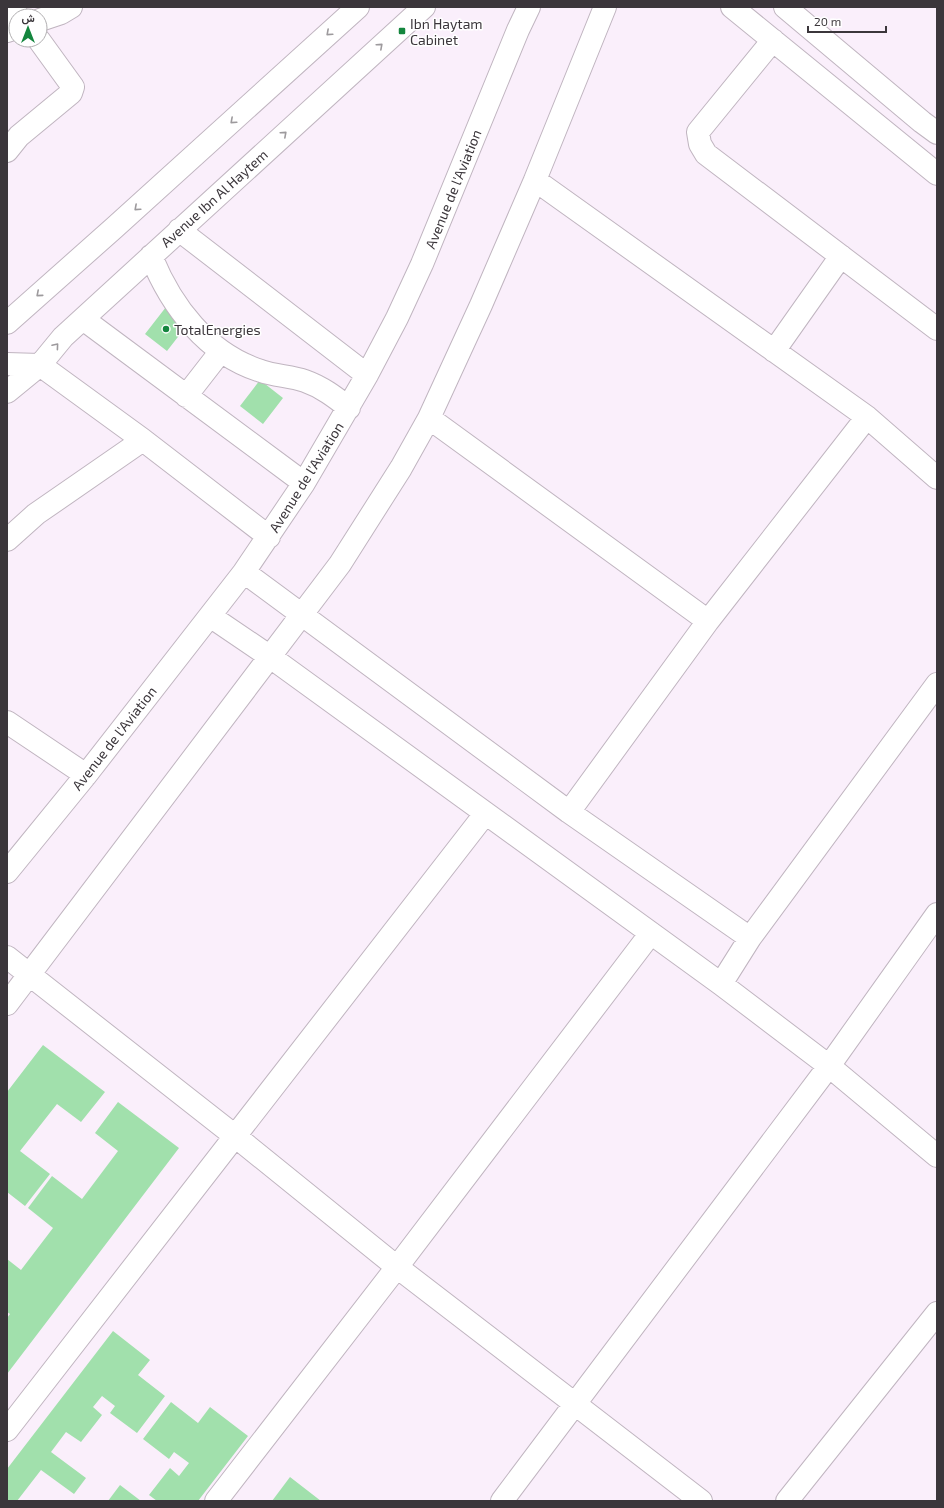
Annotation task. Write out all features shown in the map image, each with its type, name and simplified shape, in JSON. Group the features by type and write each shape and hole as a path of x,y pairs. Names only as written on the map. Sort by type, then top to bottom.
{"street":[{"path":"48,17 61,13 71,7"},
{"path":"7,323 120,223 358,7"},
{"name":"Avenue Ibn Al Haytem","path":"7,392 40,365 63,337 424,7"},
{"name":"Avenue de l'Aviation","path":"516,7 518,30"},
{"name":"Avenue de l'Aviation","path":"7,872 86,775 244,572 304,483 367,376 422,264 518,30 529,7"},
{"path":"7,1004 340,564 401,468 429,418 481,305 535,180 605,7"},
{"path":"732,7 937,174"},
{"path":"790,9 922,122 937,132"},
{"path":"773,40 698,132 700,144 706,154 937,330"},
{"path":"7,151 19,136 71,93 73,87 45,48"},
{"path":"535,180 867,417 937,478"},
{"path":"180,230 367,376"},
{"path":"151,256 160,278 172,299 202,336 221,351 240,363 262,372 305,381 324,389 349,408"},
{"path":"774,351 841,256"},
{"path":"83,319 304,483"},
{"path":"186,396 221,351"},
{"path":"7,364 40,365 143,440 269,537"},
{"path":"569,812 708,621 867,417"},
{"path":"429,418 708,621"},
{"path":"7,540 36,514 143,440"},
{"path":"244,572 569,812 750,938"},
{"path":"210,616 269,656 721,984 933,1143"},
{"path":"721,984 750,938 937,684"},
{"path":"7,722 86,775"},
{"path":"7,1430 485,814"},
{"path":"502,1501 829,1066 937,914"},
{"path":"216,1501 651,933"},
{"path":"7,957 235,1136 396,1267 701,1501"},
{"path":"787,1501 937,1313"}],"building":[{"name":"TotalEnergies","path":"166,307 188,324 167,351 145,334"},
{"path":"260,380 283,398 263,424 240,406"},
{"path":"43,1045 105,1092 81,1122 57,1104 20,1151 50,1174 25,1206 7,1192 7,1092"},
{"path":"118,1102 179,1148 7,1374 7,1318 10,1314 7,1312 7,1259 21,1270 53,1228 28,1208 52,1176 82,1199 118,1151 95,1133"},
{"path":"113,1331 150,1360 138,1375 165,1396 137,1433 110,1413 115,1406 102,1396 93,1407 102,1415 81,1442 66,1432 51,1452 86,1478 74,1494 41,1470 17,1501 7,1501 7,1469"},
{"path":"171,1402 198,1423 210,1407 248,1436 198,1501 157,1501 149,1495 170,1468 179,1476 189,1463 174,1452 169,1459 143,1439"},
{"path":"290,1477 321,1501 272,1501"},
{"path":"120,1485 141,1501 108,1501"}],"place":[{"name":"Ibn Haytam Cabinet","path":"402,31"},
{"name":"TotalEnergies","path":"166,329"}]}
